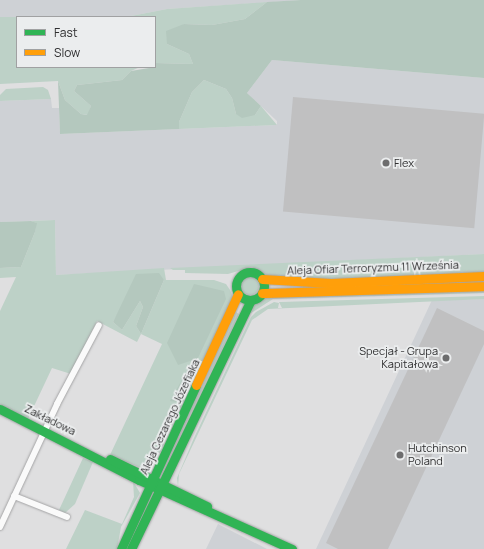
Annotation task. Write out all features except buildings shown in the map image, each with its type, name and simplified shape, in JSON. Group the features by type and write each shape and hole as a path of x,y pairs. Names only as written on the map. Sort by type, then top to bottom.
{"street":[{"path":"252,272 262,279 262,293 251,300 238,294 236,285 241,275 252,272"},
{"name":"Aleja Ofiar Terroryzmu 11 Września","path":"262,279 332,283 484,276"},
{"name":"Aleja Ofiar Terroryzmu 11 Września","path":"262,293 484,286"},
{"name":"Aleja Cezarego Józefiaka","path":"131,549 238,294"},
{"name":"Aleja Cezarego Józefiaka","path":"121,549 157,484 251,300"},
{"path":"0,527 44,430 99,324"},
{"name":"Zakładowa","path":"0,409 292,549"},
{"path":"14,496 67,517"}],"shaded area":[{"path":"0,0 301,0 167,9 131,16 16,16 16,39 0,42"},
{"path":"272,60 484,78 484,254 56,275 55,220 0,222 0,101 51,99 52,108 59,108 60,134 277,125 277,121 247,93"},
{"path":"484,299 484,549 316,549 432,300"},
{"path":"218,524 267,549 206,549"}],"green space":[{"path":"301,0 484,0 484,78 272,60 247,93 261,106 255,115 242,118 236,114 232,98 226,89 204,80 192,92 179,122 179,129 60,134 58,81 65,100 81,114 87,115 91,106 74,91 77,85 122,80 131,71 156,68 156,63 193,64 189,54 167,44 166,31 184,24 212,25 245,19 267,2"},
{"path":"267,2 245,19 212,25 184,24 167,44 189,54 193,64 156,63 156,16 131,16 167,9"},
{"path":"0,17 16,17 16,68 138,68 131,71 122,80 77,85 74,91 91,106 88,115 81,114 65,100 58,81 0,84"},
{"path":"204,80 226,89 232,98 236,114 255,115 261,106 277,125 179,129 179,122 192,92"},
{"path":"43,87 48,90 51,99 0,101 0,95 6,89"},
{"path":"55,220 56,275 164,268 166,280 214,280 226,284 230,290 233,297 187,400 154,464 144,469 110,455 162,344 141,334 137,342 97,321 71,374 52,368 28,419 0,405 0,311 16,277 0,278 0,268 21,267 35,232 36,223 31,221","holes":["161,279 164,280 141,334 136,326 143,307 140,301 122,330 113,322 124,302"]},
{"path":"31,221 37,223 21,267 0,268 0,222"},
{"path":"484,254 484,273 332,279 268,277 252,267 228,274 185,273 185,270 173,270 170,268"},
{"path":"159,273 164,280 141,334 136,326 143,307 140,301 122,330 113,322 136,274"},
{"path":"246,277 254,277 259,282 257,293 254,295 246,295 241,290 241,282"},
{"path":"194,284 224,291 226,299 177,402 170,401 193,360 178,365 167,343"},
{"path":"484,289 484,293 273,299 248,315 253,305 266,297"},
{"path":"484,296 484,299 268,309 252,320 179,474 178,486 177,478 194,438 251,317 256,312 274,302 279,303 278,308 282,308 279,302"},
{"path":"236,312 239,314 164,468 192,405"},
{"path":"83,458 93,462 75,504 65,513 59,510"},
{"path":"133,481 140,493 121,527 117,549 66,549 85,510 122,524 134,497"}],"traffic: fast":[{"path":"250,272 260,276 264,286 260,296 250,300 240,296 236,286 240,276 250,272"},
{"path":"131,549 251,300"},
{"path":"121,549 196,385"},
{"path":"0,409 139,480 292,549"},
{"path":"110,459 207,506"}],"traffic: slow":[{"path":"262,279 331,283 484,276"},
{"path":"262,293 484,286"},
{"path":"196,385 238,294"}],"place":[{"name":"Flex","path":"386,163"},
{"name":"Specjał - Grupa Kapitałowa","path":"446,358"},
{"name":"Hutchinson Poland","path":"400,455"}]}
